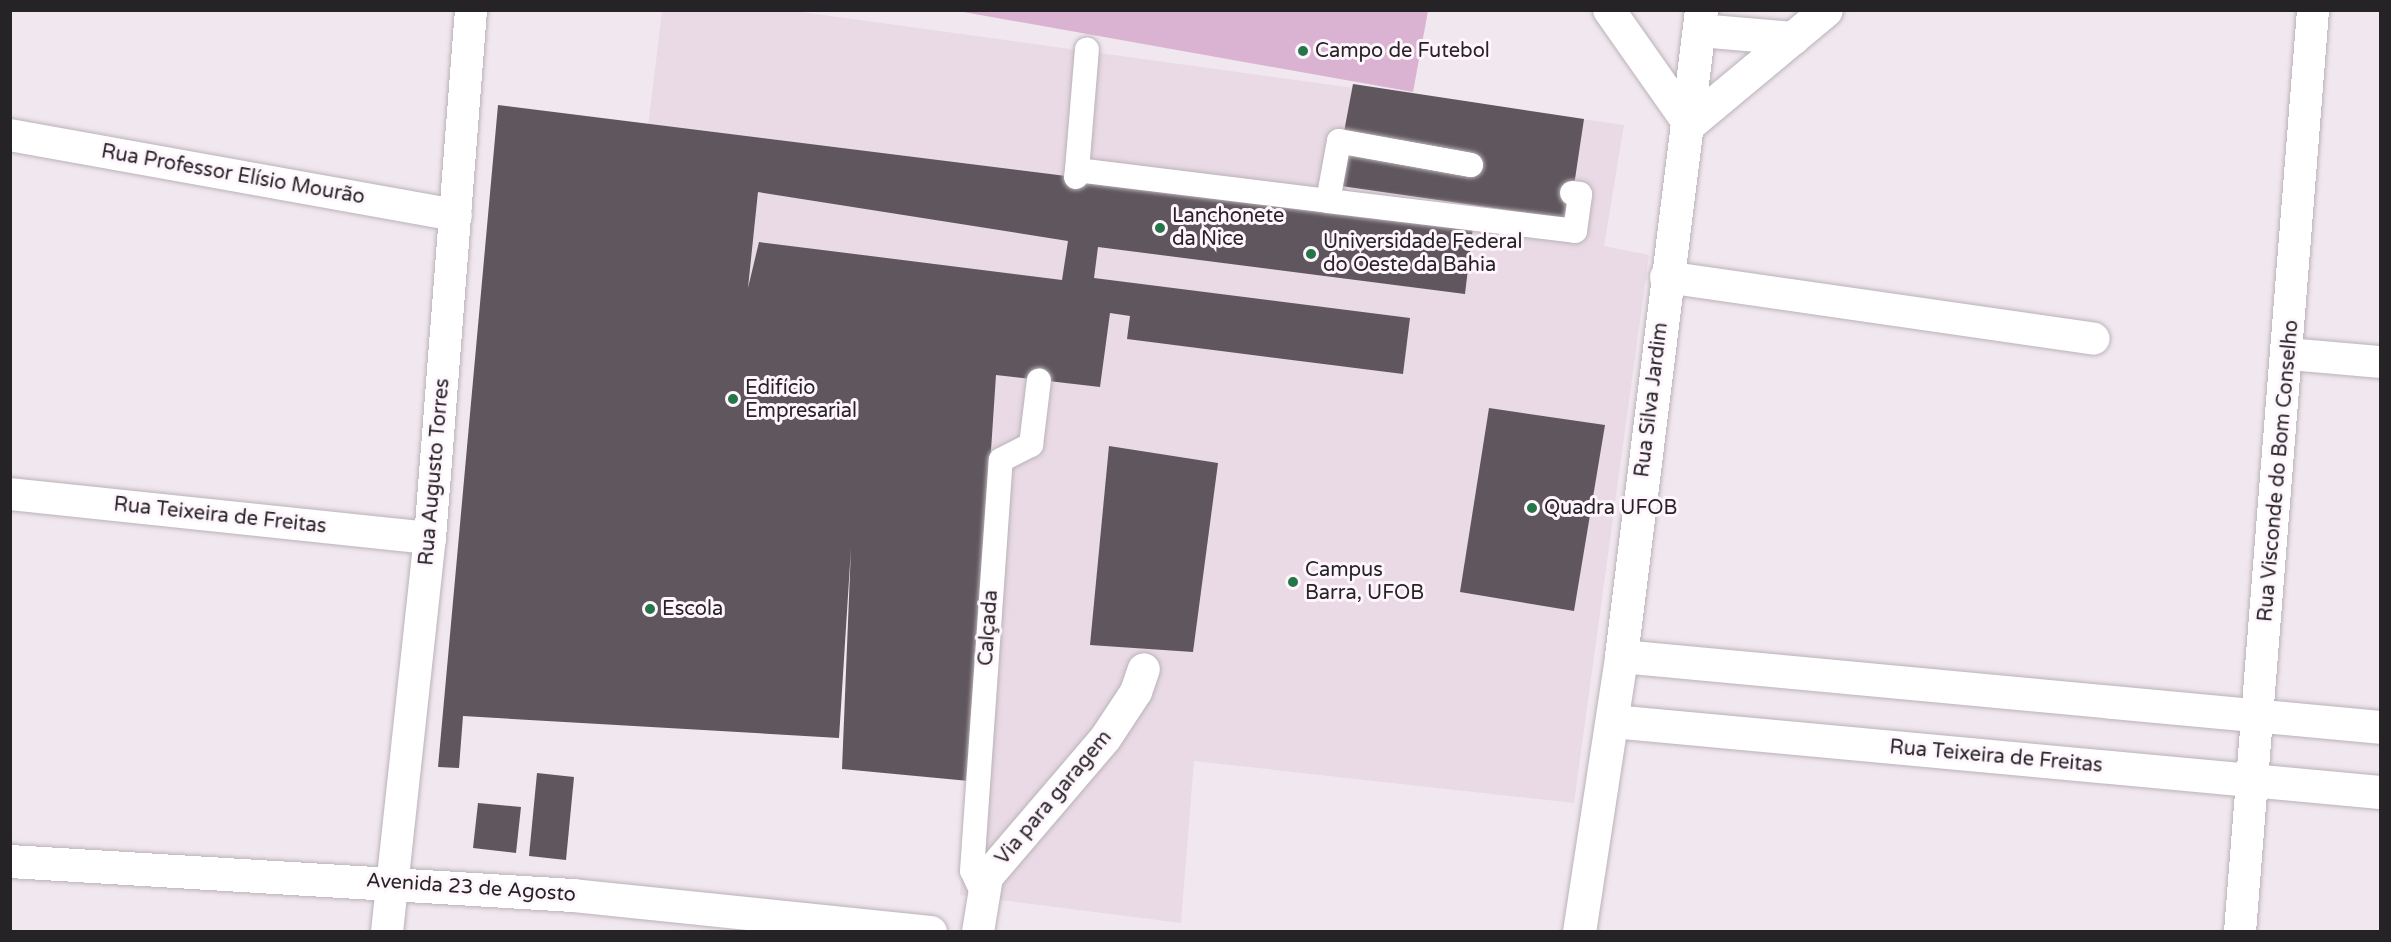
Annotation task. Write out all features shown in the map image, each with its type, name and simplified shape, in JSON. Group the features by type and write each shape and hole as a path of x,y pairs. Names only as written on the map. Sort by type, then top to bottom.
{"street":[{"name":"Rua Augusto Torres","path":"387,932 430,538 471,10"},
{"path":"1609,10 1689,124 1826,10"},
{"name":"Rua Visconde do Bom Conselho","path":"2240,932 2289,354 2313,10"},
{"path":"1700,20 1793,38"},
{"name":"Rua Silva Jardim","path":"1579,932 1621,656 1666,277 1689,124 1700,20"},
{"path":"1087,49 1077,173 1575,231 1580,194 1572,193"},
{"name":"Rua Professor Elísio Mourão","path":"10,135 456,215"},
{"path":"1328,201 1339,141 1353,144"},
{"path":"1666,277 2094,339"},
{"path":"2289,354 2380,362"},
{"name":"Calçada","path":"982,892 972,871 1001,460 1030,445 1039,380"},
{"name":"Rua Teixeira de Freitas","path":"10,494 430,538"},
{"path":"1621,656 2380,727"},
{"name":"Via para garagem","path":"978,932 982,892 987,877 1105,739 1136,692 1144,669"},
{"name":"Rua Teixeira de Freitas","path":"1612,721 2380,792"},
{"name":"Avenida 23 de Agosto","path":"10,861 392,883 930,932"}],"shaded area":[{"name":"Campus Barra, UFOB","path":"662,11 794,11 1624,125 1604,246 1649,255 1574,803 1194,761 1181,923 960,895 999,324 748,290 758,192 642,177"},
{"name":"Campo de Futebol","path":"958,11 1428,11 1413,92"}],"building":[{"path":"1353,84 1584,119 1569,219 1334,185"},
{"path":"498,105 1473,227 1465,294 1098,247 1094,278 1410,318 1403,374 1127,339 1130,316 1110,313 1100,387 996,375 969,781 842,769 851,548 839,738 463,716 459,768 438,767","holes":["758,192 1068,241 1062,280 759,242 748,288"]},
{"name":"Quadra UFOB","path":"1489,408 1605,425 1574,611 1460,592"},
{"path":"1109,446 1218,463 1193,652 1090,645"},
{"path":"537,773 574,777 566,860 529,856"},
{"path":"478,803 521,807 516,853 473,848"}],"place":[{"name":"Campo de Futebol","path":"1303,51"},
{"name":"Lanchonete da Nice","path":"1160,228"},
{"name":"Universidade Federal do Oeste da Bahia","path":"1311,254"},
{"name":"Edifício Empresarial","path":"733,399"},
{"name":"Quadra UFOB","path":"1532,508"},
{"name":"Campus Barra, UFOB","path":"1293,582"},
{"name":"Escola","path":"650,609"}]}
